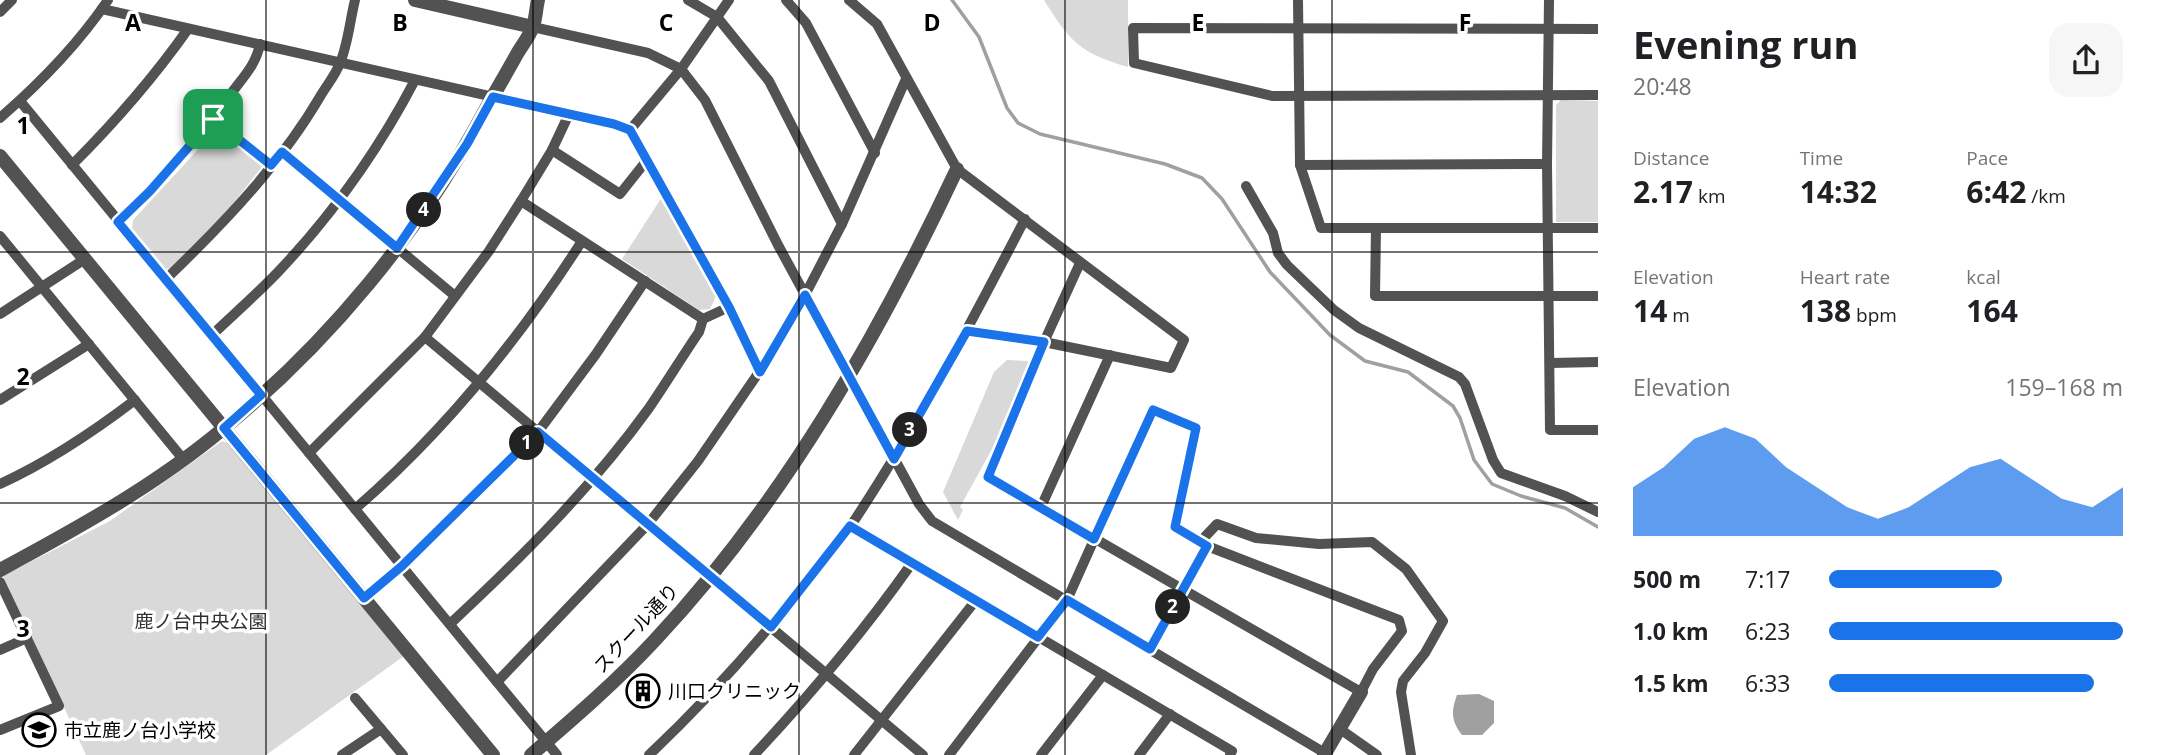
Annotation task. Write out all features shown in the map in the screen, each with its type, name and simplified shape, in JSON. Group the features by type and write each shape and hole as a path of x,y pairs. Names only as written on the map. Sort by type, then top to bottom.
{"street":[{"path":"0,12 12,0"},
{"path":"166,279 207,240 282,152 313,108 340,63 355,0"},
{"path":"415,0 648,53 681,69 705,100 805,295 919,504 932,521 1067,600 1150,649 1325,754 1373,668 1402,631 1399,620 1204,544 1175,527 1196,428 1153,410 1067,600 949,755"},
{"path":"0,570 131,496 183,459 224,428 314,343 397,248 454,164 533,27 537,0"},
{"path":"688,0 717,17 769,81 842,224"},
{"path":"630,130 681,69 729,0"},
{"path":"786,0 806,23 875,153"},
{"path":"849,0 877,24 957,169 1184,340 1171,368 1044,342 967,331"},
{"path":"1298,0 1300,165 1321,228 1598,228"},
{"path":"1549,0 1547,164 1550,227 1550,429 1598,430"},
{"path":"0,118 20,102 105,5 188,29 630,130 729,307 760,372"},
{"path":"1598,29 1133,28 1134,63 1272,96 1598,95"},
{"path":"72,165 124,113 155,76 188,29"},
{"path":"118,222 158,182 213,119 257,60 260,44"},
{"path":"212,335 278,272 338,200 394,120 415,79"},
{"path":"497,682 648,524 698,461 760,372 842,224 906,79"},
{"path":"20,102 557,755"},
{"path":"309,453 425,337 521,201 552,150 569,114"},
{"path":"213,119 271,165"},
{"path":"552,150 620,194 647,160"},
{"path":"282,152 455,296"},
{"path":"0,156 493,755"},
{"path":"1300,165 1547,164"},
{"name":"スクール通り","path":"531,755 600,695 655,640 709,577 775,490 850,376 918,253 957,169"},
{"path":"1246,186 1273,233 1278,253 1334,310 1359,328 1459,377 1465,384 1493,460 1501,472 1565,496 1598,512"},
{"path":"521,201 703,318"},
{"path":"649,755 771,627 850,526 894,459 967,331 1024,219"},
{"path":"1376,228 1375,296 1598,296"},
{"path":"0,236 183,459"},
{"path":"355,509 400,469 480,383 536,310 582,241"},
{"path":"0,314 85,259"},
{"path":"1080,263 988,477 1361,692"},
{"path":"364,598 402,566 538,432 596,354 645,281"},
{"path":"703,318 729,307"},
{"path":"451,623 507,571 593,477 648,409 699,332 703,318"},
{"path":"425,337 923,755"},
{"path":"0,400 89,344"},
{"path":"1041,508 1110,355"},
{"path":"1550,363 1598,362"},
{"path":"0,484 76,441 135,400"},
{"path":"1150,649 1217,524 1256,538 1319,544 1372,542 1406,569 1443,621 1434,640 1403,681 1401,692 1411,755"},
{"path":"850,526 1232,751 1230,755"},
{"path":"754,755 827,675 912,563"},
{"path":"0,582 59,706 0,730"},
{"path":"854,755 883,722 976,600"},
{"path":"0,650 27,638"},
{"path":"1041,755 1103,675"},
{"path":"355,698 403,755"},
{"path":"1139,755 1170,714"},
{"path":"342,755 381,729"},
{"path":"1340,729 1377,755"}],"green space":[{"path":"1044,0 1128,0 1128,67 1098,57 1078,44 1061,26"},
{"path":"1561,100 1598,101 1598,222 1556,222 1556,105"},
{"path":"217,129 264,164 232,205 173,268 166,269 132,228 133,220"},
{"path":"662,197 717,294 710,309 699,310 622,259"},
{"path":"1007,360 1028,361 1029,366 1002,431 960,507 963,510 958,520 943,492 994,372"},
{"name":"鹿ノ台中央公園","path":"222,441 229,444 404,656 266,755 86,755 3,576 110,521"}],"shaded area":[{"path":"1479,694 1494,701 1494,723 1482,735 1462,735 1453,716 1457,695"}],"waterway":[{"path":"952,0 979,37 1007,108 1018,123 1040,134 1165,164 1202,178 1222,199 1270,272 1330,335 1365,361 1408,372 1453,406 1460,418 1474,460 1492,484 1521,496 1565,508 1598,527"}],"place":[{"name":"川口クリニック","path":"643,691"},
{"name":"市立鹿ノ台小学校","path":"39,730"}],"route":[{"path":"493,97 630,130 729,307 760,372 805,295 894,459 967,331 1044,342 988,477 1094,539 1153,410 1196,428 1175,527 1207,546 1150,649 1067,600 1038,637 850,526 771,627 538,432 402,566 364,598 224,428 261,395 118,222 150,191 213,119 271,165 282,152 397,248 467,144 493,97"}]}
